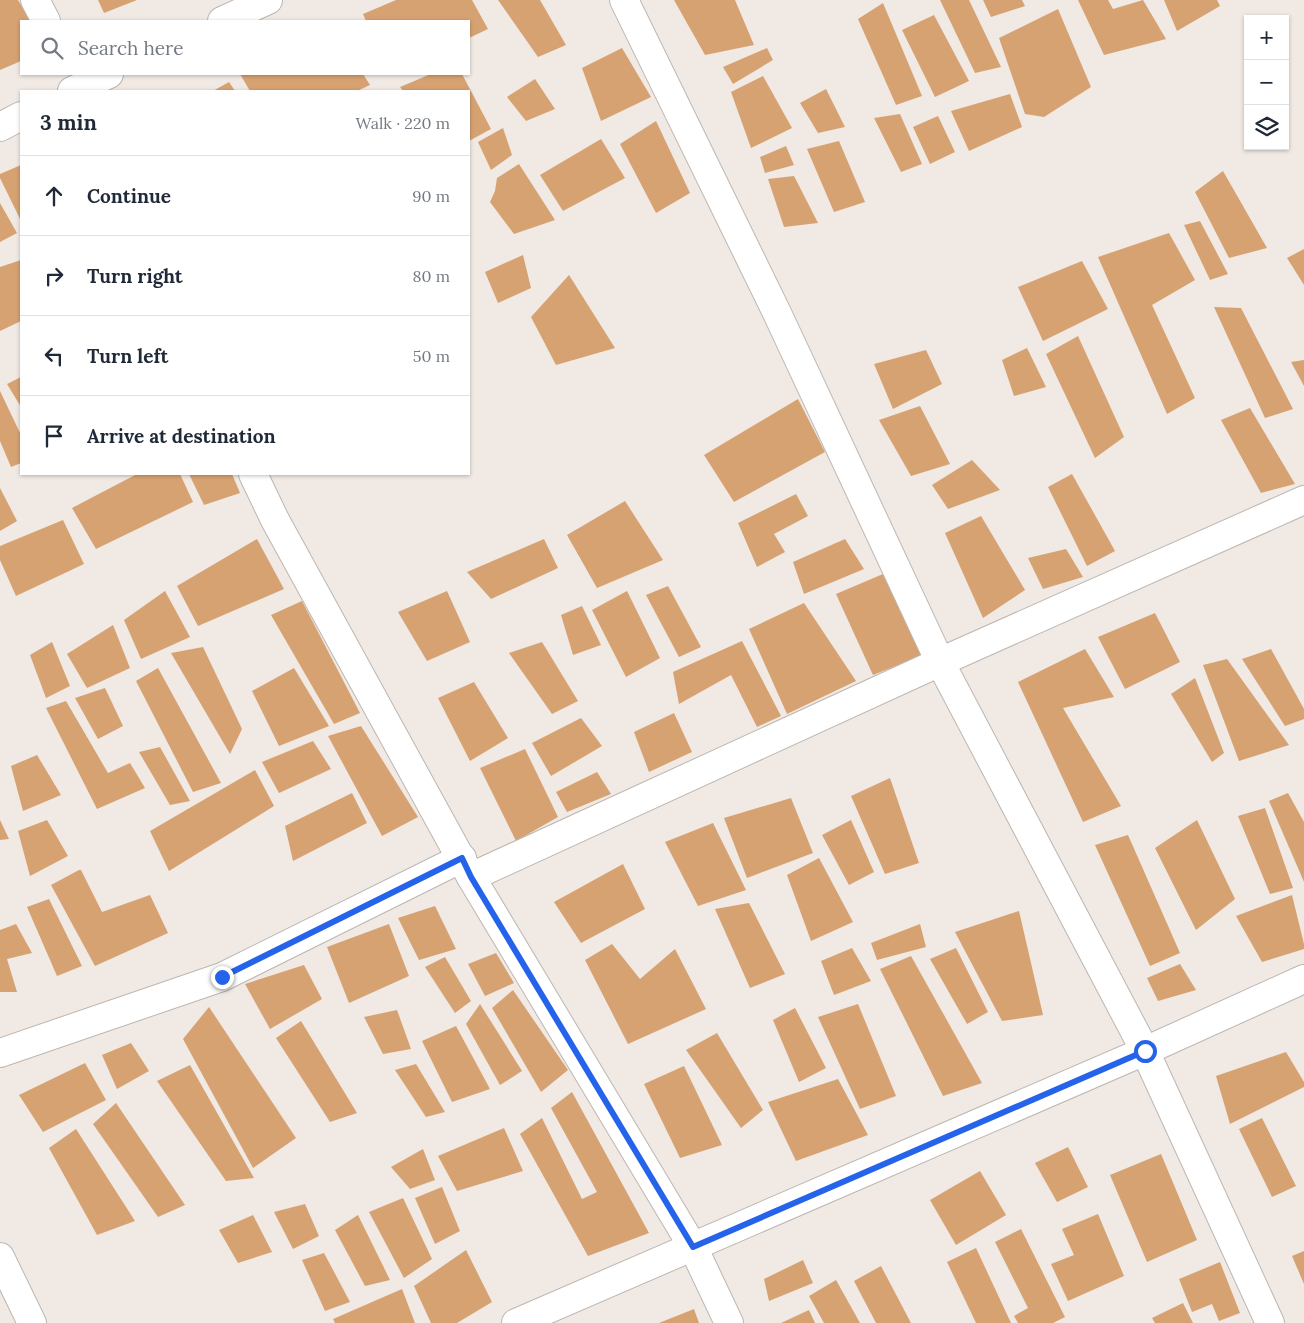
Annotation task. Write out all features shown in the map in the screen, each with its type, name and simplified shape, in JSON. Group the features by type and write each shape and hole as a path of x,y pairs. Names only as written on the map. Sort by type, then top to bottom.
{"street":[{"path":"35,0 45,20"},
{"path":"224,20 268,0"},
{"path":"624,0 777,313 940,662 1145,1051 1270,1323"},
{"path":"77,86 106,75"},
{"path":"0,127 20,117"},
{"path":"253,475 275,520 467,868 693,1247 729,1323"},
{"path":"0,1053 222,977 1304,500"},
{"path":"516,1323 1145,1051 1304,979"},
{"path":"0,1257 32,1323"}],"building":[{"path":"0,0 18,0 30,20 20,20 20,61 0,70"},
{"path":"98,0 137,0 104,13"},
{"path":"396,0 472,0 488,29 470,38 470,20 366,20 363,14"},
{"path":"498,0 540,0 566,45 538,57"},
{"path":"674,0 735,0 754,45 705,55"},
{"path":"940,0 969,0 1001,67 975,73"},
{"path":"983,0 1022,0 1025,6 991,17"},
{"path":"1078,0 1108,0 1113,9 1143,0 1166,39 1104,55"},
{"path":"1164,0 1217,0 1220,6 1177,31"},
{"path":"883,3 922,96 896,105 858,19"},
{"path":"1058,9 1091,87 1044,117 1025,114 999,38"},
{"path":"934,15 969,81 935,97 902,30"},
{"path":"622,48 651,97 601,121 582,68"},
{"path":"767,48 773,60 733,84 723,67"},
{"path":"241,75 364,75 370,85 359,90 249,90"},
{"path":"429,75 463,75 491,129 470,140 470,90 402,90 400,87"},
{"path":"763,76 792,128 751,148 731,92"},
{"path":"535,79 555,109 526,121 507,97"},
{"path":"229,82 234,90 215,90"},
{"path":"826,89 845,127 818,133 800,103"},
{"path":"1010,94 1022,127 969,151 951,111"},
{"path":"900,114 922,164 901,172 874,118"},
{"path":"938,116 955,152 930,164 913,127"},
{"path":"656,121 690,193 656,213 620,144"},
{"path":"503,128 512,155 491,170 478,142"},
{"path":"601,139 625,178 563,211 540,175"},
{"path":"839,141 865,202 834,212 807,149"},
{"path":"786,146 794,165 765,173 760,157"},
{"path":"519,164 555,220 514,234 490,202 495,191 497,178"},
{"path":"20,165 20,219 0,178 0,174"},
{"path":"1223,171 1267,248 1229,258 1195,192"},
{"path":"794,176 818,223 784,227 768,179"},
{"path":"0,203 17,233 0,242"},
{"path":"1200,221 1228,274 1210,280 1184,225"},
{"path":"1169,233 1195,280 1152,305 1195,398 1167,414 1098,257"},
{"path":"1304,249 1304,285 1287,258"},
{"path":"523,255 531,288 498,303 485,272"},
{"path":"20,260 20,321 0,331 0,267"},
{"path":"1082,261 1108,309 1043,341 1018,287"},
{"path":"569,275 615,348 556,365 531,317"},
{"path":"1214,307 1241,308 1293,409 1265,418"},
{"path":"1078,336 1124,437 1095,458 1046,354"},
{"path":"1027,348 1046,387 1014,396 1002,360"},
{"path":"926,350 942,384 893,409 874,364"},
{"path":"1304,360 1304,386 1291,362"},
{"path":"20,378 20,405 7,384"},
{"path":"0,391 20,433 20,463 11,467 0,441"},
{"path":"798,399 825,452 734,502 704,455"},
{"path":"920,406 950,464 911,476 879,420"},
{"path":"1250,408 1295,484 1261,493 1221,420"},
{"path":"972,460 1000,490 948,509 932,485"},
{"path":"1072,474 1115,551 1087,566 1048,487"},
{"path":"135,475 180,475 193,502 96,549 72,508"},
{"path":"189,475 232,475 240,493 204,505"},
{"path":"0,488 17,521 0,531"},
{"path":"796,494 808,516 774,534 785,552 757,567 738,523"},
{"path":"625,501 663,560 597,588 567,535"},
{"path":"981,516 1025,590 983,618 945,533"},
{"path":"63,520 84,564 16,596 0,560 0,546"},
{"path":"257,539 284,589 198,626 177,586"},
{"path":"544,539 558,568 491,599 467,572"},
{"path":"845,539 864,569 804,594 793,562"},
{"path":"1066,549 1083,577 1043,589 1028,558"},
{"path":"883,574 923,655 873,675 836,594"},
{"path":"668,586 701,647 679,657 646,595"},
{"path":"165,591 190,637 141,659 124,620"},
{"path":"447,591 470,642 427,661 398,612"},
{"path":"627,591 660,658 626,677 592,610"},
{"path":"302,601 360,713 334,724 271,615"},
{"path":"804,603 856,681 787,714 749,629"},
{"path":"582,606 601,645 573,655 561,615"},
{"path":"1155,613 1180,662 1125,689 1098,637"},
{"path":"113,625 130,668 87,688 67,654"},
{"path":"742,641 781,716 757,727 731,675 679,704 673,672"},
{"path":"52,642 70,686 46,698 30,655"},
{"path":"542,642 578,701 552,714 509,653"},
{"path":"203,647 242,729 230,754 171,653"},
{"path":"1085,649 1114,697 1063,708 1121,806 1083,822 1018,682"},
{"path":"1271,649 1304,709 1304,719 1285,726 1242,659"},
{"path":"1227,659 1289,745 1239,761 1203,665"},
{"path":"158,668 221,783 193,792 136,681"},
{"path":"294,668 329,726 279,746 252,691"},
{"path":"1195,678 1224,753 1212,762 1171,694"},
{"path":"474,682 508,738 470,761 438,698"},
{"path":"105,688 123,726 98,739 75,698"},
{"path":"66,701 108,773 130,763 145,788 97,809 46,708"},
{"path":"674,713 692,752 649,772 634,732"},
{"path":"581,718 602,746 551,776 532,743"},
{"path":"361,726 418,817 382,836 328,736"},
{"path":"313,741 331,769 279,793 262,762"},
{"path":"160,747 190,801 170,805 139,752"},
{"path":"525,749 558,817 516,841 480,768"},
{"path":"37,755 61,795 23,811 11,766"},
{"path":"255,770 274,806 169,871 150,831"},
{"path":"597,772 611,794 567,812 556,792"},
{"path":"890,778 919,863 885,874 851,796"},
{"path":"352,793 367,823 293,861 285,826"},
{"path":"1288,793 1304,822 1304,882 1269,801"},
{"path":"791,798 813,853 747,878 724,818"},
{"path":"1265,808 1293,888 1270,894 1238,816"},
{"path":"0,820 9,839 0,840"},
{"path":"47,820 68,856 30,876 18,831"},
{"path":"851,820 874,872 849,885 822,835"},
{"path":"1197,820 1235,899 1196,930 1155,848"},
{"path":"713,823 746,890 698,906 665,842"},
{"path":"1128,835 1180,953 1150,966 1095,845"},
{"path":"819,858 853,922 811,941 787,875"},
{"path":"623,864 645,909 581,943 554,902"},
{"path":"81,870 102,912 150,895 168,933 95,966 51,885"},
{"path":"1292,895 1304,949 1262,962 1236,916"},
{"path":"49,899 82,966 57,976 27,907"},
{"path":"749,903 785,974 750,988 715,909"},
{"path":"435,906 456,949 419,960 398,918"},
{"path":"1019,911 1043,1015 1002,1021 955,932"},
{"path":"16,924 32,953 7,959 17,992 0,992 0,930"},
{"path":"389,924 409,976 349,1003 327,947"},
{"path":"920,924 926,947 877,960 871,943"},
{"path":"612,944 640,979 675,949 706,1009 628,1044 585,960"},
{"path":"852,948 871,981 834,995 821,961"},
{"path":"956,948 988,1012 967,1024 930,959"},
{"path":"496,953 514,983 485,996 468,964"},
{"path":"911,956 982,1083 943,1096 880,969"},
{"path":"445,957 471,1001 455,1013 425,967"},
{"path":"1180,964 1196,990 1158,1001 1147,978"},
{"path":"304,965 322,999 270,1029 245,984"},
{"path":"513,990 568,1070 541,1092 492,1008"},
{"path":"480,1004 522,1071 500,1085 466,1024"},
{"path":"858,1004 896,1096 860,1109 818,1017"},
{"path":"209,1007 296,1138 253,1168 183,1039"},
{"path":"795,1008 826,1068 799,1082 773,1020"},
{"path":"397,1010 411,1049 383,1054 364,1017"},
{"path":"301,1021 357,1113 330,1122 276,1038"},
{"path":"456,1026 490,1089 452,1102 422,1041"},
{"path":"717,1033 763,1110 741,1128 686,1050"},
{"path":"131,1043 149,1071 117,1089 102,1055"},
{"path":"1286,1052 1304,1082 1304,1087 1230,1124 1216,1076"},
{"path":"85,1063 106,1100 43,1132 19,1095"},
{"path":"416,1064 445,1112 426,1117 395,1070"},
{"path":"190,1065 254,1178 226,1181 157,1081"},
{"path":"684,1066 722,1145 680,1158 644,1084"},
{"path":"838,1079 868,1135 796,1161 768,1102"},
{"path":"572,1092 649,1233 588,1256 520,1134 542,1118 582,1199 597,1192 551,1108"},
{"path":"116,1103 185,1205 158,1217 93,1124"},
{"path":"1262,1118 1296,1186 1272,1197 1239,1129"},
{"path":"504,1128 523,1171 457,1191 438,1156"},
{"path":"76,1129 135,1221 97,1235 49,1148"},
{"path":"1068,1147 1088,1187 1057,1202 1035,1163"},
{"path":"423,1149 435,1180 410,1189 391,1167"},
{"path":"1161,1154 1197,1240 1147,1262 1110,1175"},
{"path":"980,1171 1006,1215 956,1245 930,1200"},
{"path":"442,1187 460,1231 435,1244 415,1198"},
{"path":"403,1198 432,1259 404,1278 369,1212"},
{"path":"305,1204 319,1236 293,1249 274,1212"},
{"path":"1098,1214 1124,1276 1068,1301 1051,1264 1074,1255 1062,1229"},
{"path":"253,1215 272,1252 238,1263 219,1230"},
{"path":"358,1215 390,1280 365,1286 335,1230"},
{"path":"1021,1229 1065,1317 1053,1323 1018,1323 1014,1316 1028,1308 995,1242"},
{"path":"976,1248 1011,1323 976,1323 947,1262"},
{"path":"466,1250 492,1302 457,1323 431,1323 414,1286"},
{"path":"1304,1251 1304,1284 1292,1256"},
{"path":"324,1253 350,1302 325,1311 302,1260"},
{"path":"803,1260 813,1283 769,1301 764,1279"},
{"path":"1220,1262 1240,1313 1219,1321 1212,1304 1192,1312 1179,1279"},
{"path":"881,1266 911,1323 876,1323 854,1281"},
{"path":"836,1280 860,1323 824,1323 809,1296"},
{"path":"402,1289 415,1323 335,1323 333,1319"},
{"path":"1183,1303 1193,1323 1155,1323 1152,1318"},
{"path":"694,1309 699,1323 659,1323"},
{"path":"809,1310 815,1323 781,1323"}],"route":[{"path":"222,977 462,858 471,877 693,1247 1145,1051"}]}
